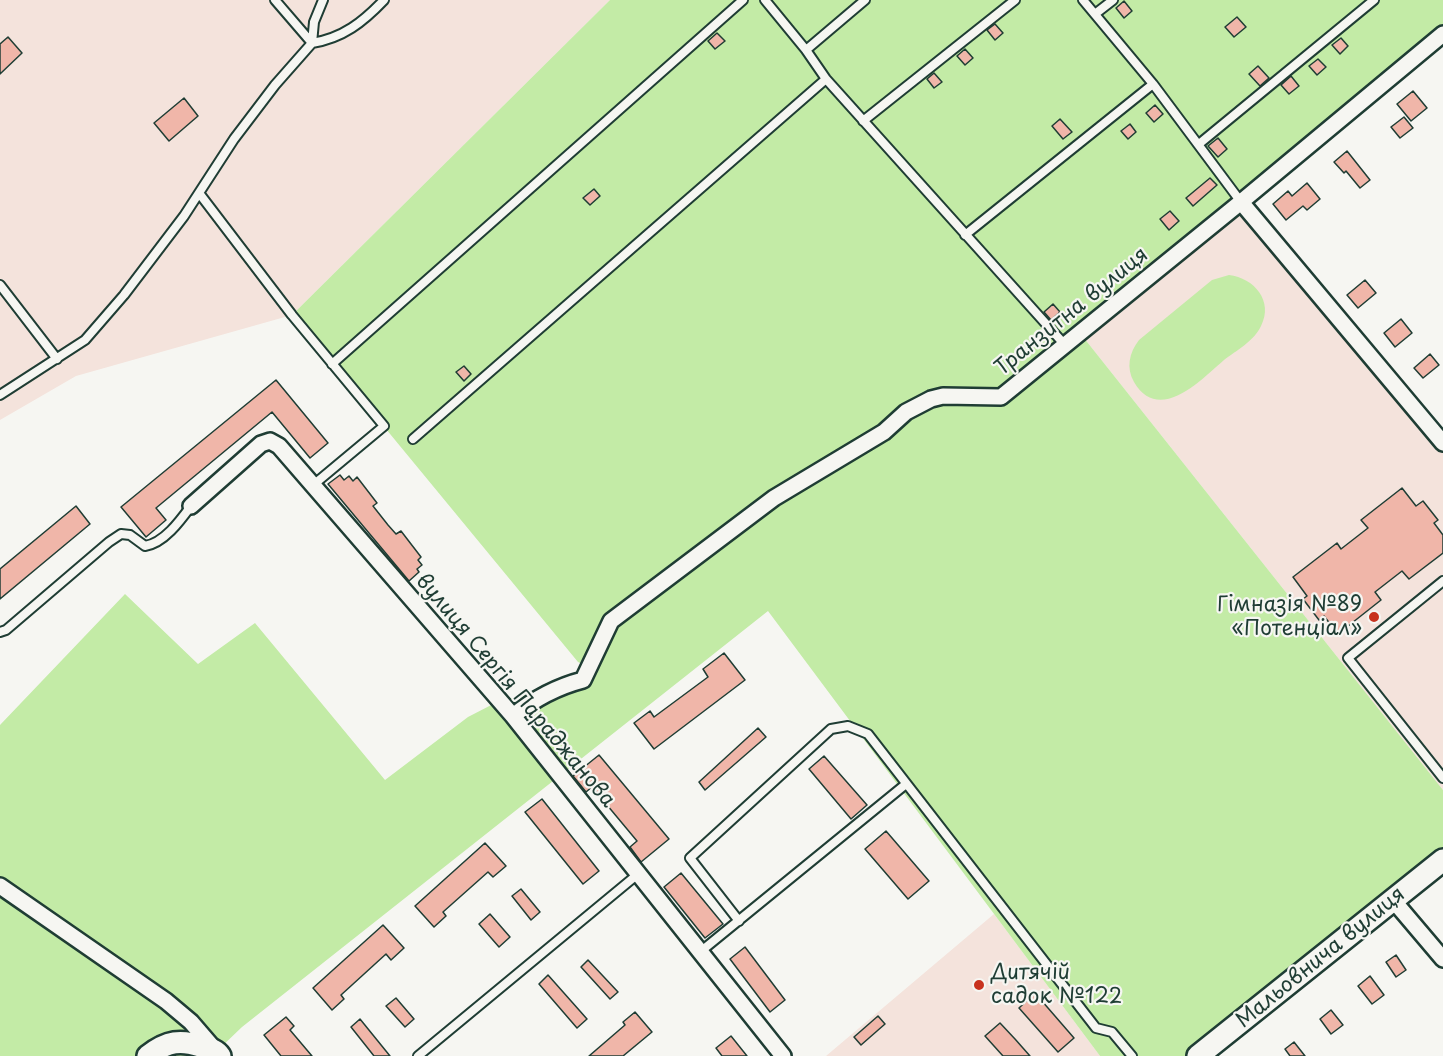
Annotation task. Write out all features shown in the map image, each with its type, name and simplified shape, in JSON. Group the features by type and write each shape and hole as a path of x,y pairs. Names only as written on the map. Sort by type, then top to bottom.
{"street":[{"name":"Транзитна вулиця","path":"513,716 533,700 564,685 583,680 611,621 774,498 884,432 906,412 931,399 943,396 1001,397 1443,34"},
{"path":"1241,202 1443,443"},
{"name":"вулиця Сергія Параджанова","path":"191,506 261,444 270,441 279,446 513,716 783,1056"},
{"name":"Мальовнича вулиця","path":"1198,1056 1443,860"},
{"path":"0,886 166,1001 191,1022 218,1054"},
{"path":"1394,900 1443,959"},
{"path":"148,1056 156,1049 177,1041 188,1041 218,1054"}],"lane":[{"path":"275,0 312,43"},
{"path":"0,395 85,340 124,295 184,216 241,130 275,85 312,43 314,22 323,0"},
{"path":"312,43 343,35 384,0"},
{"path":"332,364 743,0"},
{"path":"765,0 806,50 825,79 1065,345"},
{"path":"806,50 865,0"},
{"path":"863,121 1015,0"},
{"path":"1083,0 1153,84 1241,202"},
{"path":"1095,14 1113,0"},
{"path":"1199,144 1374,0"},
{"path":"413,439 825,79"},
{"path":"965,235 1153,84"},
{"path":"199,193 292,315 384,426 312,486"},
{"path":"0,285 57,359"},
{"path":"0,632 6,630 121,534 130,535 145,546 154,545 180,521 191,506"},
{"path":"1443,580 1348,658 1443,778"},
{"path":"739,921 690,858 831,729 848,726 868,734 1095,1028 1112,1032 1132,1056"},
{"path":"700,952 906,784"},
{"path":"418,1056 638,874"}],"shaded area":[{"path":"0,0 610,0 292,315 76,376 0,420"},
{"name":"Гімназія №89 «Потенціал»","path":"1241,202 1443,443 1443,790 1080,333"},
{"name":"Дитячій садок №122","path":"994,914 1100,1056 826,1056"}],"green space":[{"path":"610,0 1443,0 1443,34 1080,333 1443,790 1443,860 1198,1056 1100,1056 768,611 242,1027 217,1051 220,1056 0,1056 0,725 125,594 198,664 255,623 385,780 468,717 499,701 564,685 590,668 578,662 292,315"},
{"path":"1229,275 1246,281 1259,292 1265,308 1258,331 1245,345 1180,394 1168,399 1156,399 1144,394 1134,382 1129,366 1131,355 1139,340 1212,280"}],"building":[{"path":"1124,1 1132,11 1124,18 1116,8"},
{"path":"1237,17 1246,27 1234,37 1225,27"},
{"path":"995,24 1003,33 995,40 987,30"},
{"path":"717,33 725,41 715,49 708,41"},
{"path":"8,37 22,53 0,74 0,44"},
{"path":"1341,38 1348,46 1340,54 1332,45"},
{"path":"965,49 973,58 965,65 957,56"},
{"path":"1318,59 1326,67 1317,75 1309,66"},
{"path":"1258,66 1269,78 1260,86 1249,74"},
{"path":"934,73 942,82 934,88 927,79"},
{"path":"1291,76 1299,86 1289,94 1281,85"},
{"path":"1413,91 1427,108 1411,121 1397,104"},
{"path":"184,98 198,116 169,141 154,123"},
{"path":"1155,105 1163,114 1154,122 1146,113"},
{"path":"1404,117 1413,128 1400,138 1391,127"},
{"path":"1060,119 1072,132 1063,139 1052,126"},
{"path":"1130,124 1136,132 1128,139 1121,131"},
{"path":"1218,138 1227,149 1218,157 1208,146"},
{"path":"1347,151 1370,180 1360,188 1346,171 1344,173 1334,162"},
{"path":"1210,178 1217,185 1193,206 1186,198"},
{"path":"1307,183 1320,199 1307,210 1303,206 1286,220 1273,204 1288,191 1292,196"},
{"path":"594,189 600,196 590,205 583,198"},
{"path":"1170,211 1179,221 1169,230 1160,219"},
{"path":"1365,280 1376,293 1358,308 1347,295"},
{"path":"1053,304 1060,312 1051,320 1044,312"},
{"path":"1401,319 1412,333 1395,347 1384,333"},
{"path":"1430,354 1439,365 1423,378 1414,368"},
{"path":"464,366 471,374 464,381 456,372"},
{"path":"276,380 328,443 310,458 272,412 156,508 166,520 146,537 121,507"},
{"path":"340,475 344,480 349,476 353,481 357,477 377,503 373,506 388,525 396,534 401,531 421,557 418,560 422,565 417,569 419,572 409,581 328,484"},
{"path":"1402,488 1416,506 1423,501 1438,520 1434,523 1443,535 1443,553 1409,579 1402,571 1375,592 1381,600 1338,634 1324,616 1319,620 1303,599 1307,596 1293,577 1337,543 1341,549 1368,528 1361,520"},
{"path":"76,506 90,524 0,599 0,569"},
{"path":"724,653 745,680 654,749 634,723 650,711 654,717 708,677 703,669"},
{"path":"758,728 766,737 705,790 699,782"},
{"path":"599,755 669,839 641,862 630,847 637,841 592,787 586,792 573,776"},
{"path":"824,756 867,805 851,819 809,769"},
{"path":"542,799 599,871 583,884 525,812"},
{"path":"886,831 929,881 908,899 865,849"},
{"path":"485,843 506,866 493,877 488,872 443,912 446,916 434,927 415,906"},
{"path":"681,873 723,924 705,938 664,887"},
{"path":"521,889 540,912 531,920 512,896"},
{"path":"490,914 510,937 499,947 479,924"},
{"path":"383,925 404,948 391,960 386,954 341,995 344,999 332,1010 313,988"},
{"path":"745,947 785,1000 770,1012 730,959"},
{"path":"1396,955 1406,970 1396,977 1386,962"},
{"path":"588,960 618,992 610,999 581,967"},
{"path":"548,975 587,1019 577,1028 539,984"},
{"path":"1370,976 1384,995 1372,1004 1358,986"},
{"path":"1035,993 1074,1038 1058,1052 1019,1008"},
{"path":"396,998 414,1019 405,1027 386,1006"},
{"path":"1331,1010 1343,1025 1331,1034 1320,1019"},
{"path":"635,1012 652,1032 623,1056 589,1056 625,1025 623,1022"},
{"path":"878,1016 885,1024 861,1045 854,1037"},
{"path":"286,1017 294,1026 290,1030 312,1056 281,1056 264,1035"},
{"path":"360,1019 390,1056 374,1056 351,1027"},
{"path":"1000,1023 1030,1056 1003,1056 985,1036"},
{"path":"731,1036 747,1056 722,1056 716,1048"},
{"path":"1294,1042 1305,1056 1290,1056 1285,1049"}],"place":[{"name":"Гімназія №89 «Потенціал»","path":"1374,617"},
{"name":"Дитячій садок №122","path":"979,985"}]}
